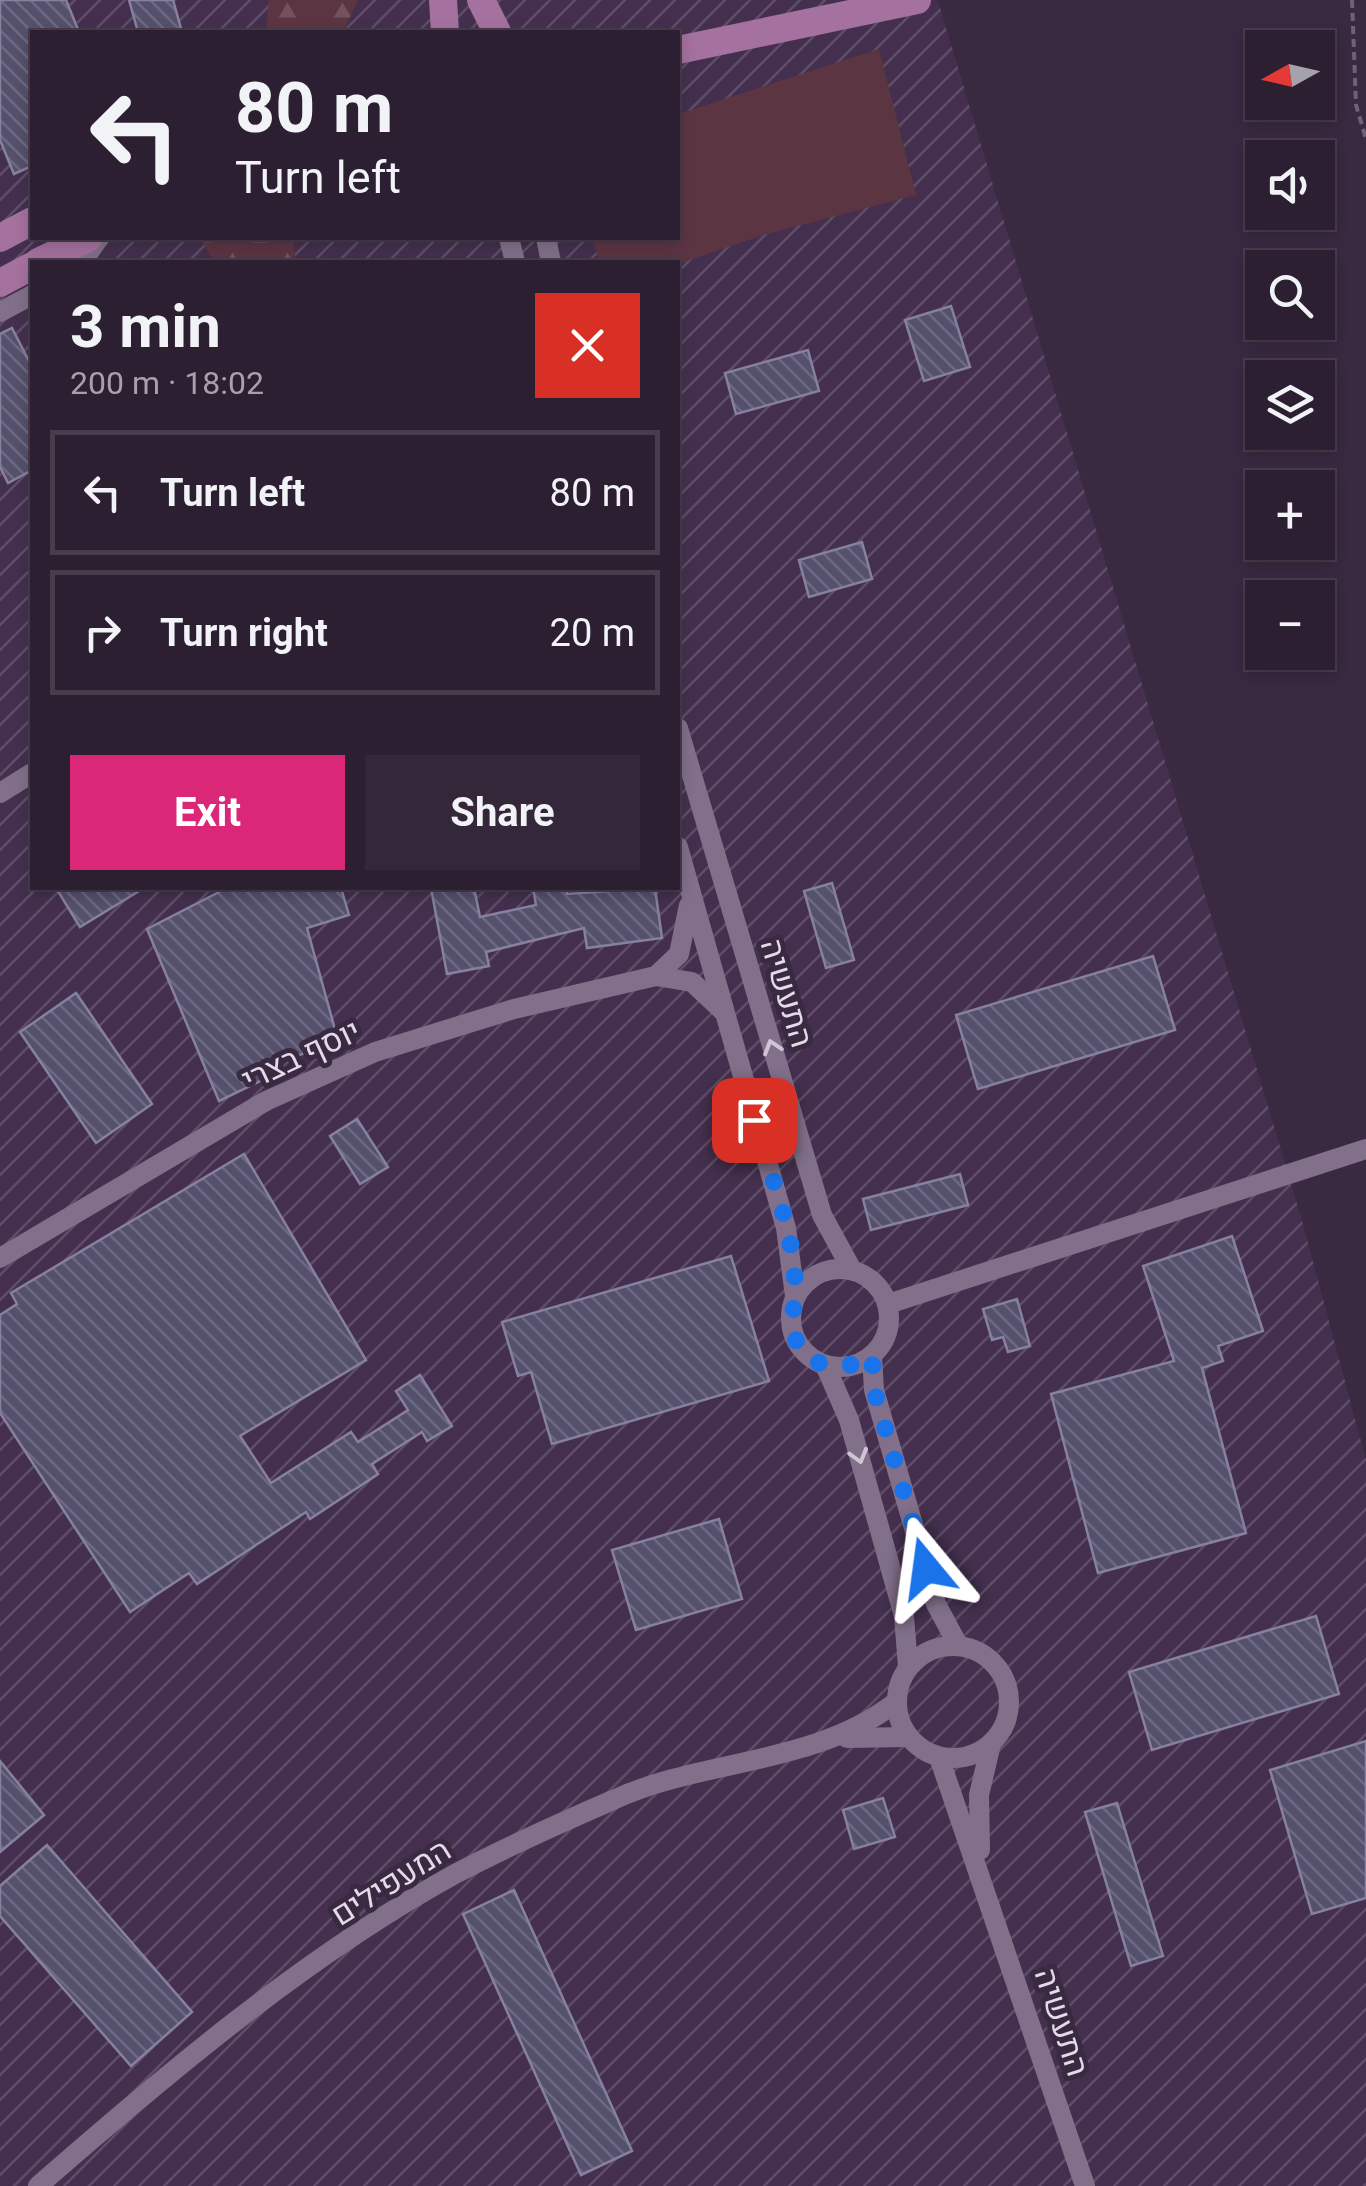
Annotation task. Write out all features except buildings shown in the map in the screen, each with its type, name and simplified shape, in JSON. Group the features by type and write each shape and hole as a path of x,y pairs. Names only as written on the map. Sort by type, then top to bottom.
{"main road":[{"path":"443,0 445,30"},
{"path":"481,0 496,30"},
{"path":"680,49 834,10 916,0"},
{"path":"680,68 834,10"},
{"path":"0,238 30,222"},
{"path":"44,260 84,240"},
{"path":"0,283 30,267"}],"street":[{"path":"0,312 30,296"},
{"name":"התעשיה","path":"680,735 822,1215 852,1270"},
{"path":"0,793 30,773"},
{"name":"התעשיה","path":"680,854 786,1228 796,1296"},
{"path":"656,976 670,966 685,940 689,888"},
{"path":"656,976 692,982 722,1011"},
{"name":"יוסף בצרי","path":"0,1258 266,1101 376,1052 514,1009 656,976"},
{"path":"888,1304 1366,1149"},
{"path":"824,1365 842,1368 872,1356 888,1332 888,1304 880,1288 852,1270 819,1272 796,1296 790,1312 798,1345 824,1365 849,1420 904,1616 908,1667 896,1702 908,1737 939,1757 976,1754 991,1744 1008,1712 1003,1675 976,1650 958,1645 939,1646 908,1667"},
{"path":"872,1356 874,1390 936,1604 958,1645"},
{"name":"המעפילים","path":"835,1739 896,1702"},
{"name":"המעפילים","path":"38,2186 233,2026 345,1945 455,1875 618,1797 835,1739 908,1737"},
{"name":"התעשיה","path":"982,1877 979,1796 991,1744"},
{"name":"התעשיה","path":"939,1757 1085,2186"}],"path":[{"path":"1352,0 1356,105 1366,139"}],"shaded area":[{"path":"0,0 937,0 1301,1217 1366,1460 1366,2186 0,2186"}],"green space":[{"path":"269,0 358,0 344,30 266,30"},
{"path":"879,49 916,195 763,235 680,263 680,260 598,260 593,240 680,240 680,113"},
{"path":"202,240 293,240 296,260 208,260 212,258"}],"route":[{"path":"754,1120 786,1228 796,1296 790,1312 798,1345 824,1365 842,1368 872,1356 874,1390 926,1568"}]}
